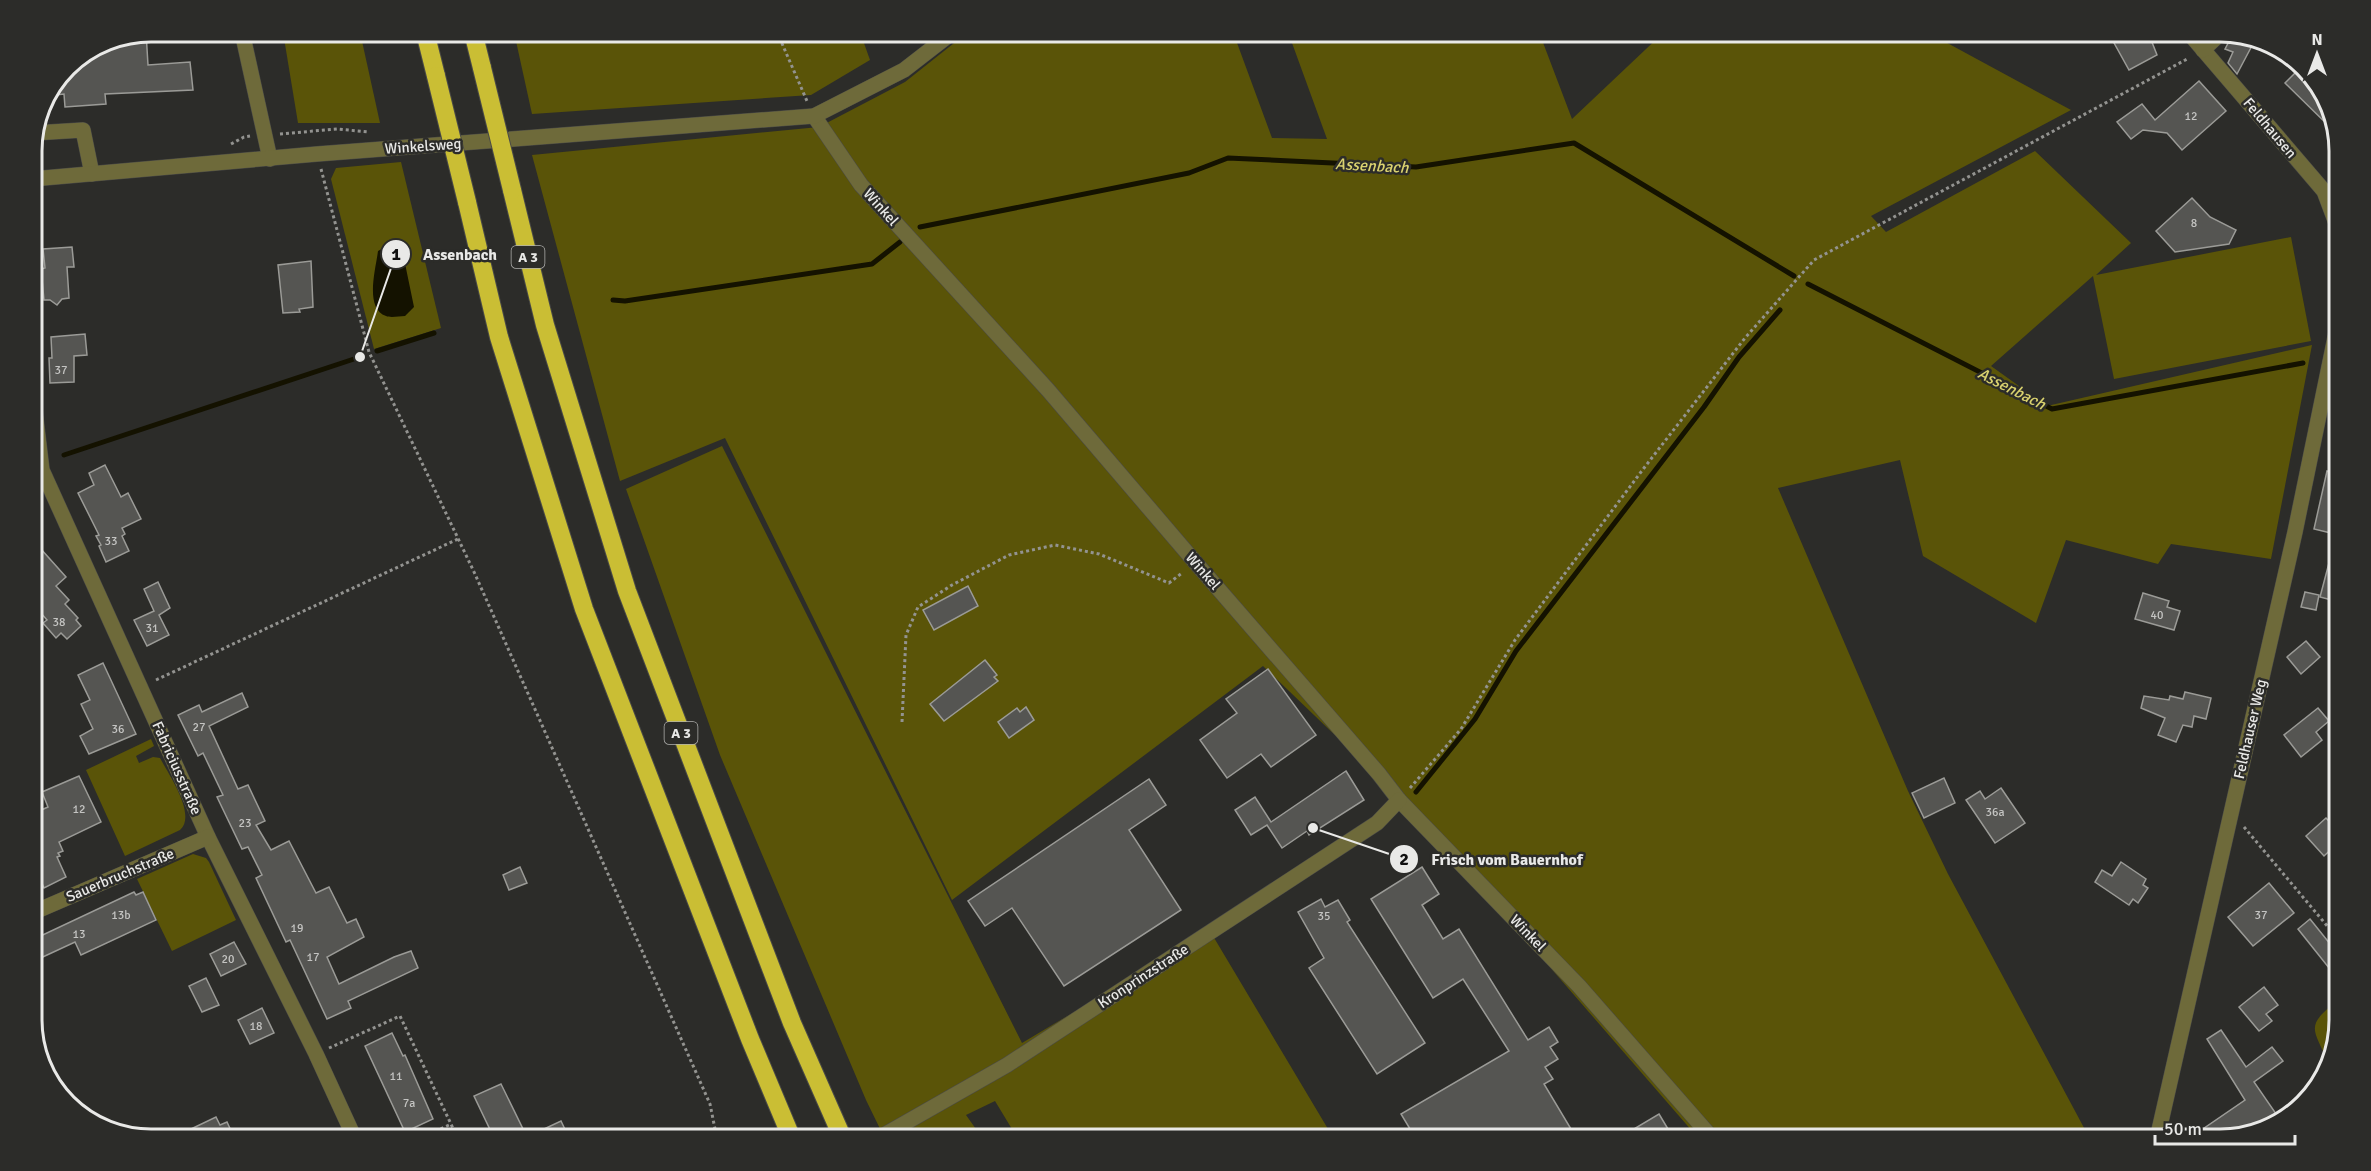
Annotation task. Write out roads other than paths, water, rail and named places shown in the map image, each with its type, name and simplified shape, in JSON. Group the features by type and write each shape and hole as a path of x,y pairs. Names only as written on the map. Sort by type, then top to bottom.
{"highway":[{"path":"428,42 499,337 584,609 750,1039 787,1129"},
{"name":"A 3","path":"476,42 545,325 627,591 792,1023 839,1129"}],"street":[{"path":"244,42 270,159"},
{"path":"814,116 904,70 940,42"},
{"name":"Feldhausen","path":"2196,42 2324,191 2329,204"},
{"path":"2203,50 2211,42"},
{"name":"Winkelsweg","path":"42,178 317,154 814,116"},
{"name":"Winkel","path":"814,116 861,185 1048,390 1399,800 1579,986 1703,1129"},
{"path":"44,132 82,130 92,174"},
{"name":"Feldhauser Weg","path":"2159,1129 2295,532 2329,367"},
{"name":"Fabriciusstraße","path":"42,470 208,837 316,1054 350,1129"},
{"name":"Kronprinzstraße","path":"896,1129 1037,1046 1377,824 1399,800"},
{"name":"Sauerbruchstraße","path":"42,909 208,837"}],"waterway":[{"name":"Assenbach","path":"920,227 1189,173 1228,158 1416,167 1574,143 1794,276"},
{"name":"Assenbach","path":"613,300 625,301 872,264 900,242"},
{"name":"Assenbach","path":"1808,284 2052,409 2303,363"},
{"path":"1416,792 1475,719 1516,651 1704,407 1739,357 1780,310"},
{"name":"Assenbach","path":"377,351 434,333"},
{"name":"Assenbach","path":"64,455 360,357"}],"place":[{"name":"Assenbach","path":"360,357"},
{"name":"Frisch vom Bauernhof","path":"1313,828"}]}
